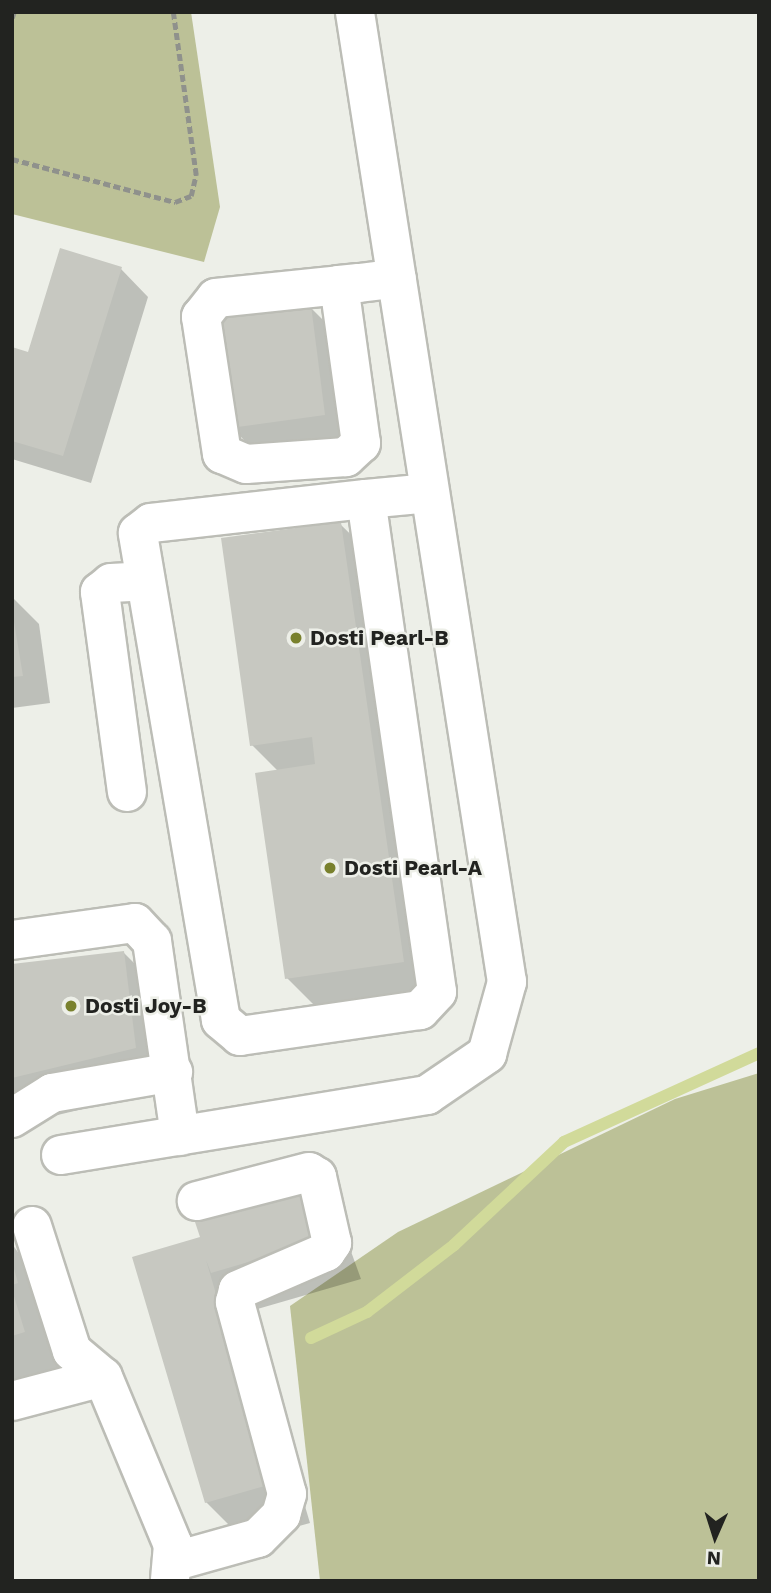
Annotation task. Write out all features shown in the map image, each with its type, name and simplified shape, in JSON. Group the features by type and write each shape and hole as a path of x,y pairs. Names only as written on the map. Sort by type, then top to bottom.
{"street":[{"path":"61,1156 427,1095 488,1054 507,982 355,12"},
{"path":"339,285 361,443 345,457 246,464 222,454 201,317 216,298 397,278"},
{"path":"366,499 437,992 420,1010 240,1036 220,1020 138,533 151,523 366,499 430,493"},
{"path":"127,792 100,592 111,583 145,581"},
{"path":"12,940 135,923 152,941 173,1072 180,1136"},
{"path":"12,1118 52,1093 173,1072"},
{"path":"32,1226 72,1351 103,1377 173,1545 171,1571 258,1538 281,1515 287,1494 235,1303 238,1290 326,1252 332,1243 317,1177 309,1172 197,1201"},
{"path":"12,1401 103,1377"}],"path":[{"path":"12,18 14,12"},
{"path":"12,159 175,202 191,196 196,175 173,12"}],"green space":[{"path":"12,12 191,12 220,207 204,262 12,214"},
{"path":"759,1073 759,1581 320,1581 290,1306 398,1232 675,1099"}],"building":[{"path":"60,248 122,267 63,456 12,441 12,347 28,352"},
{"path":"311,305 325,415 230,428 215,318"},
{"path":"341,522 404,962 285,979 255,773 315,764 312,737 250,746 221,538"},
{"path":"12,610 23,676 12,677"},
{"name":"Dosti Joy-B","path":"124,951 136,1048 12,1078 12,964"},
{"path":"302,1180 324,1240 211,1273 206,1260 272,1484 205,1503 132,1257 200,1237 191,1210"},
{"path":"12,1266 18,1283 12,1285"},
{"path":"12,1290 25,1332 12,1336"}],"waterway":[{"path":"311,1338 367,1312 454,1245 564,1142 759,1053"}],"place":[{"name":"Dosti Pearl-B","path":"296,638"},
{"name":"Dosti Pearl-A","path":"330,868"},
{"name":"Dosti Joy-B","path":"71,1006"}]}
